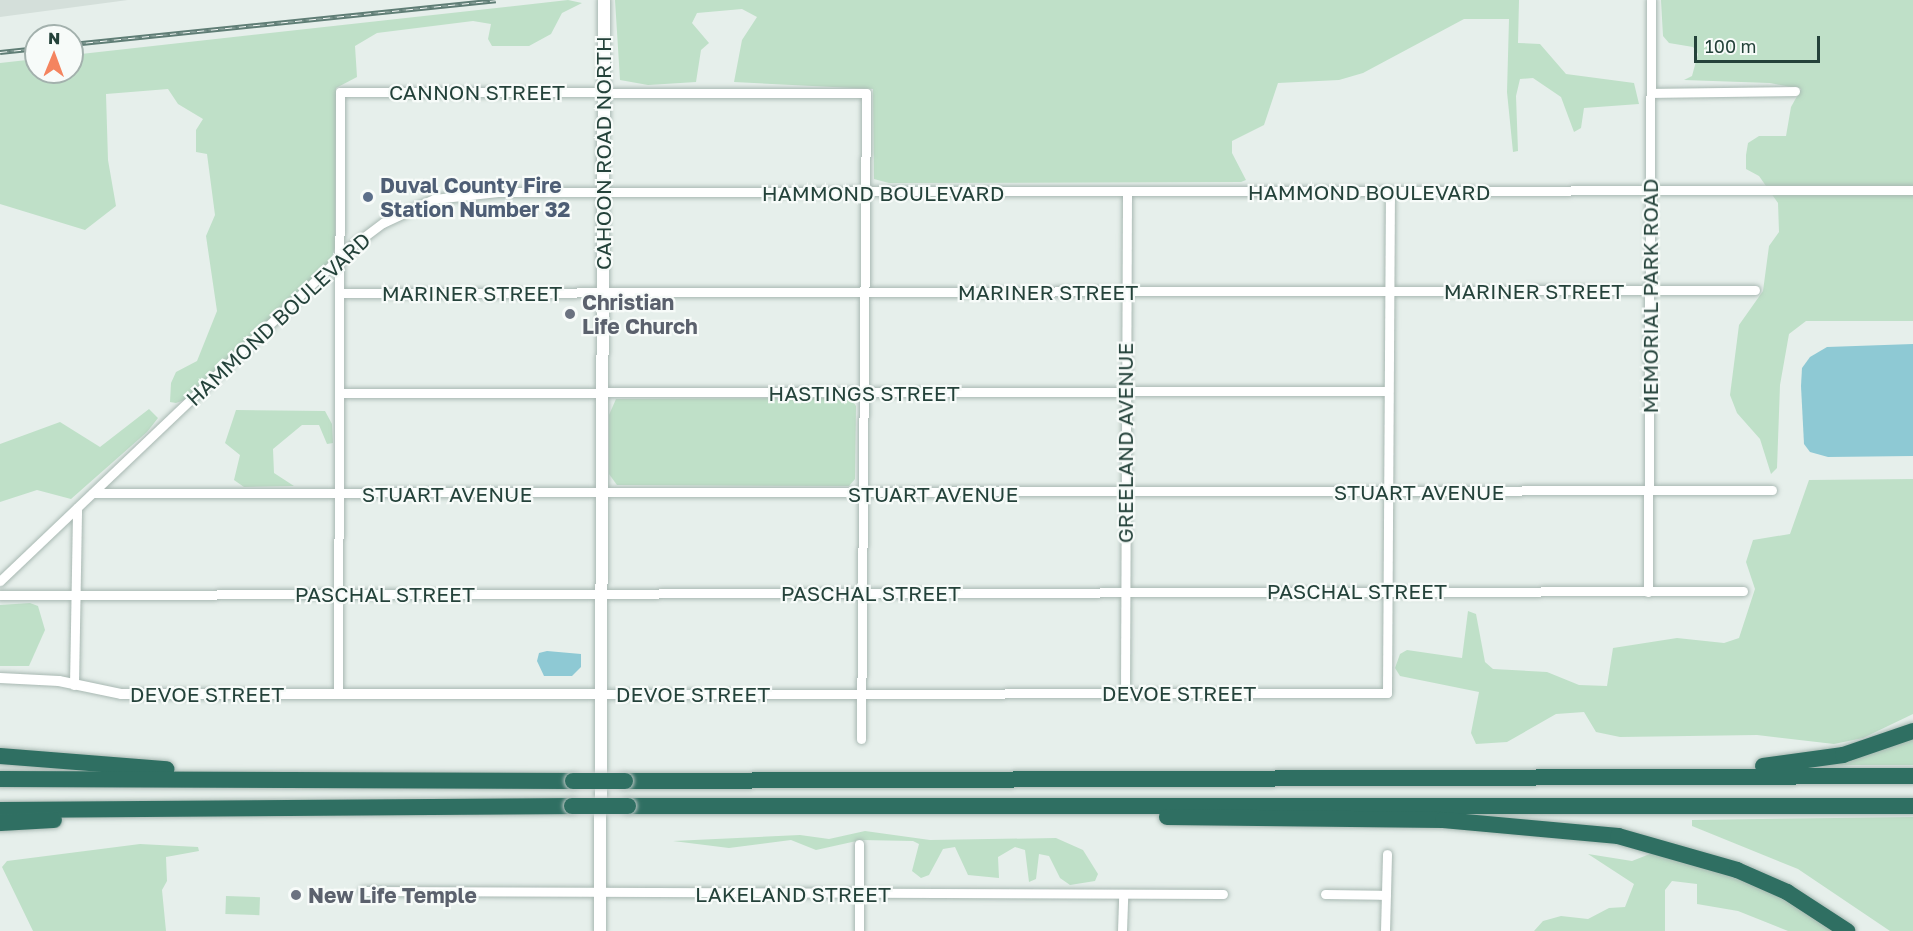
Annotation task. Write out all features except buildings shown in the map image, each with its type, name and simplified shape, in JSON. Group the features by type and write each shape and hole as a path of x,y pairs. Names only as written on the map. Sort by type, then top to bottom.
{"highway":[{"path":"1643,776 1695,768 1808,762 1913,731"},
{"path":"0,756 162,768 214,778"},
{"path":"0,779 625,781 1913,776"},
{"path":"0,810 572,806 1913,806"},
{"path":"1032,806 1067,813 1197,818 1496,823 1618,836 1737,870 1787,892 1847,931"},
{"path":"0,823 202,809"}],"main road":[{"name":"CAHOON ROAD NORTH","path":"600,694 604,0"},
{"path":"600,694 600,931"}],"street":[{"name":"MEMORIAL PARK ROAD","path":"1648,592 1651,0"},
{"name":"CANNON STREET","path":"342,258 340,92 866,93 865,193"},
{"path":"1651,93 1795,92"},
{"name":"HAMMOND BOULEVARD","path":"0,581 342,258 383,223 434,199 478,192 1127,193 1913,190"},
{"path":"1387,591 1390,192"},
{"path":"861,740 865,193"},
{"name":"GREELAND AVENUE","path":"1125,693 1127,193"},
{"path":"338,694 342,258"},
{"name":"MARINER STREET","path":"341,293 1755,290"},
{"name":"HASTINGS STREET","path":"340,393 1388,391"},
{"name":"STUART AVENUE","path":"93,493 601,495 1772,490"},
{"path":"74,685 77,508"},
{"name":"DEVOE STREET","path":"0,678 74,685 121,694 1387,693 1387,591"},
{"name":"PASCHAL STREET","path":"0,595 1743,591"},
{"path":"859,844 859,931"},
{"path":"1385,931 1387,854"},
{"name":"LAKELAND STREET","path":"363,891 600,894 1224,894"},
{"path":"1122,931 1123,894"},
{"path":"1325,894 1386,894"}],"shaded area":[{"path":"0,0 128,0 0,17"}],"green space":[{"path":"568,0 582,3 562,13 551,34 529,46 492,46 488,39 491,24 473,21 377,33 355,46 357,77 336,88 335,248 331,260 187,399 176,403 170,402 171,383 176,372 197,361 217,311 206,236 215,215 207,154 196,152 196,130 203,119 178,104 168,89 106,94 108,160 116,206 85,230 0,204 0,63 24,60 24,84 84,84 84,54"},
{"path":"615,0 1519,0 1518,43 1540,44 1566,74 1634,83 1639,104 1584,108 1581,128 1574,132 1561,97 1533,78 1520,79 1516,96 1518,151 1513,152 1507,92 1509,19 1464,19 1363,73 1339,80 1278,83 1264,125 1232,141 1232,153 1246,180 1241,182 889,183 874,179 873,89 734,82 742,40 757,17 742,9 697,13 692,23 709,43 701,50 696,82 648,85 620,80"},
{"path":"1661,0 1913,0 1913,321 1806,321 1789,334 1780,385 1777,468 1771,474 1760,439 1737,413 1730,395 1739,325 1763,291 1769,246 1779,232 1778,203 1759,176 1746,169 1746,155 1748,143 1759,136 1786,136 1791,107 1801,89 1770,83 1684,80 1692,76 1698,54 1693,47 1669,43 1663,36"},
{"path":"829,398 852,400 856,406 855,479 849,486 617,485 609,474 609,415 616,399"},
{"path":"149,409 158,418 147,432 71,499 37,490 0,502 0,444 60,422 100,447"},
{"path":"236,410 325,411 332,424 333,443 327,444 319,425 302,425 273,449 274,473 294,486 244,487 234,480 240,455 225,443"},
{"path":"1913,479 1913,714 1863,738 1834,744 1757,735 1620,737 1596,732 1584,712 1556,714 1507,742 1476,744 1471,733 1479,692 1400,676 1395,668 1400,654 1407,650 1462,658 1468,611 1476,614 1485,662 1493,669 1547,672 1579,685 1607,686 1613,648 1677,638 1724,643 1739,638 1755,589 1746,562 1753,540 1790,534 1809,480"},
{"path":"30,603 38,606 45,630 29,666 0,666 0,605"},
{"path":"1913,733 1913,765 1819,765"},
{"path":"1913,817 1913,931 1890,931 1798,869 1692,826 1692,820"},
{"path":"865,831 930,840 1056,838 1083,850 1098,874 1095,881 1070,885 1060,878 1049,856 1039,854 1036,879 1029,882 1025,850 1015,847 998,857 999,878 968,875 955,847 943,849 929,875 921,878 912,871 919,844 913,841 861,840 816,850 791,840 729,848 673,841 800,835 829,839"},
{"path":"140,844 198,847 199,851 166,857 167,881 162,890 166,931 33,931 2,867 7,861"},
{"path":"1660,850 1764,885 1839,931 1788,931 1738,911 1697,904 1697,884 1672,881 1665,890 1665,931 1534,931 1543,921 1561,916 1588,919 1609,908 1625,907 1634,884 1588,854 1632,861"},
{"path":"226,896 260,897 259,915 225,914"}],"water":[{"path":"1913,344 1913,456 1828,457 1810,452 1804,444 1801,386 1802,368 1810,357 1827,347"},
{"path":"547,651 581,654 581,667 572,676 544,676 537,661 539,653"}],"railway":[{"path":"84,43 496,0"},
{"path":"0,52 24,49"}],"place":[{"name":"Duval County Fire Station Number 32","path":"368,197"},
{"name":"Christian Life Church","path":"570,314"},
{"name":"New Life Temple","path":"296,895"}]}
